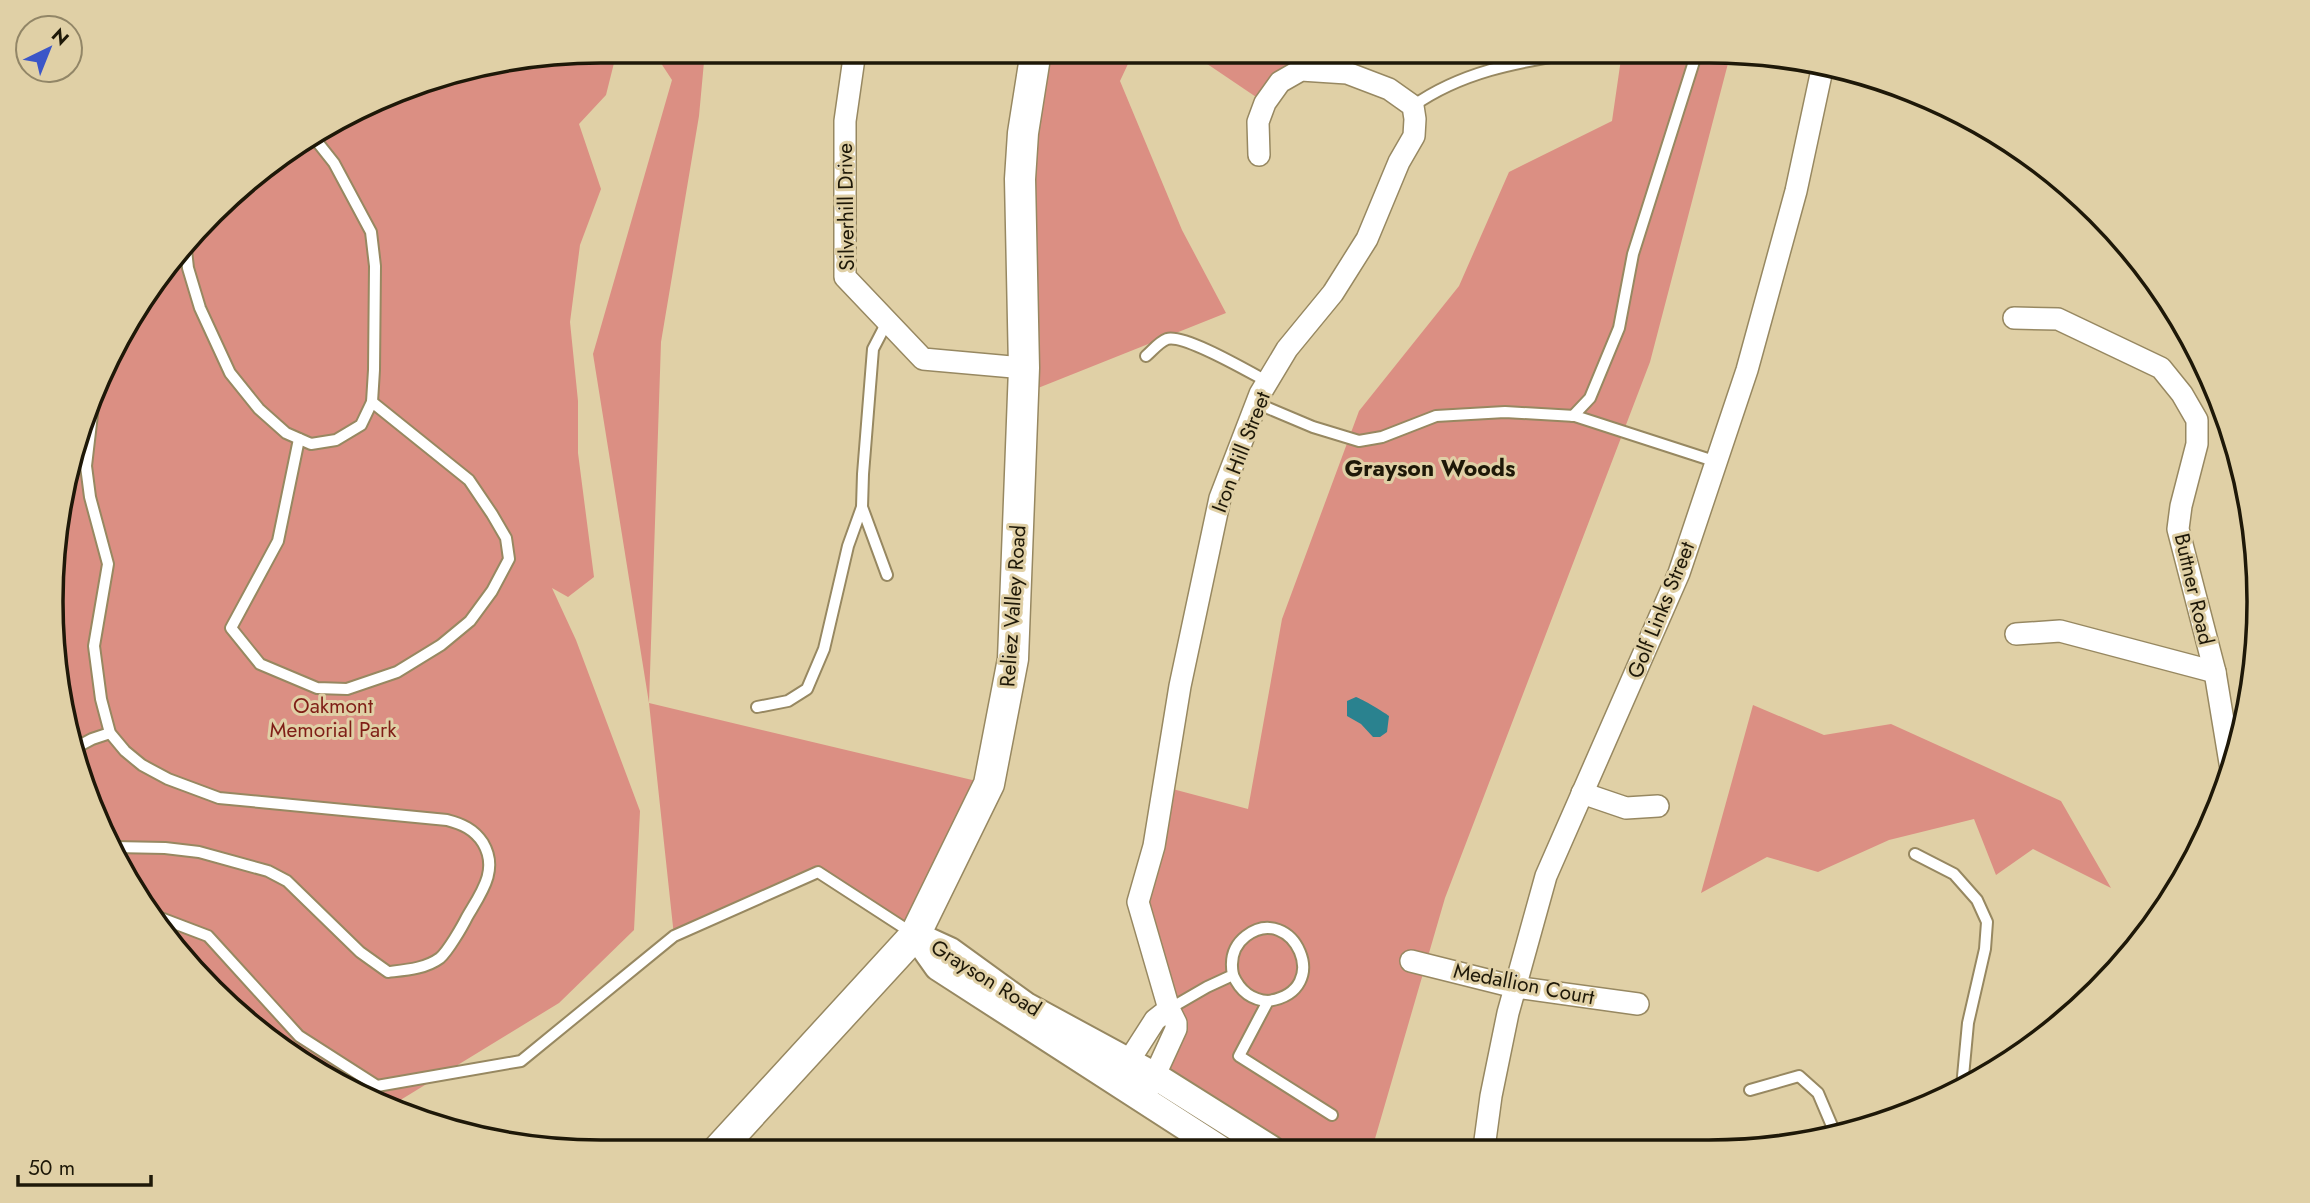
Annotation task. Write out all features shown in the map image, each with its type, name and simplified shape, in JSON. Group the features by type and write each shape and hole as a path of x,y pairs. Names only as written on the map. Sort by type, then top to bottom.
{"main road":[{"name":"Reliez Valley Road","path":"728,1140 915,935 989,784 1013,659 1024,368 1020,179 1023,133 1034,63"}],"street":[{"name":"Silverhill Drive","path":"853,63 845,121 845,277 923,359 1024,368"},
{"path":"1259,155 1258,122 1265,103 1280,82 1301,70 1347,73 1390,89 1413,106"},
{"name":"Golf Links Street","path":"1485,1140 1491,1096 1515,987 1546,876 1679,573 1746,370 1797,191 1821,75"},
{"name":"Iron Hill Street","path":"1143,1099 1176,1030 1176,1023 1138,902 1154,846 1182,673 1220,498 1256,403 1287,349 1332,293 1367,239 1399,162 1414,136 1413,106"},
{"name":"Buttner Road","path":"2014,318 2058,319 2161,368 2182,394 2197,420 2197,444 2180,506 2178,529 2215,672 2227,746"},
{"path":"2016,634 2060,631 2215,672"},
{"path":"1582,793 1626,807 1658,806"},
{"name":"Grayson Road","path":"915,935 938,967 1122,1072 1143,1099 1237,1140"},
{"name":"Medallion Court","path":"1411,961 1515,987 1638,1004"},
{"path":"1122,1072 1155,1020 1170,1009"},
{"name":"Grayson Road","path":"1122,1072 1155,1076 1241,1140"}],"lane":[{"path":"1413,106 1452,82 1514,63"},
{"path":"1573,416 1590,398 1619,328 1633,254 1694,63"},
{"path":"187,258 200,308 230,373 259,409 286,433 311,444 336,440 361,425 372,402 374,370 375,266 371,232 334,163 319,143"},
{"path":"757,706 788,701 807,689 824,649 848,546 862,507 873,349 887,322"},
{"path":"1146,356 1166,339 1176,338 1268,382"},
{"path":"299,439 278,541 231,628 260,664 317,688 347,689 397,672 441,645 470,621 492,591 509,559 506,538 469,480 372,402"},
{"path":"1256,403 1313,428 1359,441 1382,437 1436,416 1505,412 1573,416 1717,462"},
{"path":"90,436 86,466 90,497 108,564 94,646 101,699 110,733 125,751 142,765 167,779 219,798 447,820 466,825 480,839 488,853 491,866 486,885 441,957 410,970 388,972 360,952 287,881 268,870 199,852 123,847"},
{"path":"862,507 887,575"},
{"path":"82,745 110,733"},
{"path":"1915,854 1954,874 1977,900 1987,922 1985,949 1968,1023 1963,1076"},
{"path":"167,920 208,936 299,1036 377,1086 521,1061 674,936 818,872 915,935"},
{"path":"1271,929 1289,936 1302,954 1303,973 1294,990 1285,997 1268,1001 1248,995 1236,983 1233,975 1231,965 1236,947 1251,933 1271,929"},
{"path":"1170,1009 1233,975"},
{"path":"1268,1001 1239,1056 1332,1115"},
{"path":"1750,1090 1800,1076 1818,1093 1832,1126"}],"green space":[{"name":"Oakmont Memorial Park","path":"614,63 606,95 579,124 601,189 580,245 570,322 578,401 578,453 594,577 568,597 552,588 576,640 640,811 634,930 559,1003 399,1101 332,1068 274,1029 246,1006 197,957 174,929 135,871 104,808 81,741 73,707 64,637 64,566 73,496 81,462 104,395 119,363 135,332 174,274 197,246 246,197 274,174 332,135 395,104 462,81 496,73 566,64"},
{"path":"661,63 704,63 699,116 661,342 649,703 593,354 672,80"},
{"path":"1036,63 1128,63 1120,81 1182,230 1226,313 1023,394"},
{"path":"1206,63 1308,63 1265,103"},
{"path":"1620,63 1728,64 1650,362 1445,898 1375,1140 1257,1140 1156,1077 1178,1028 1138,902 1165,787 1248,809 1282,619 1359,411 1459,286 1509,172 1612,121"},
{"path":"649,703 989,784 915,935 818,872 674,936"},
{"path":"1753,705 1824,735 1891,724 2061,801 2111,888 2033,849 1996,875 1974,819 1889,840 1818,872 1767,857 1701,893"}],"water":[{"path":"1356,697 1389,716 1387,732 1380,737 1373,737 1361,724 1347,716 1347,701"}],"district":[{"name":"Grayson Woods","path":"1430,468"}]}
